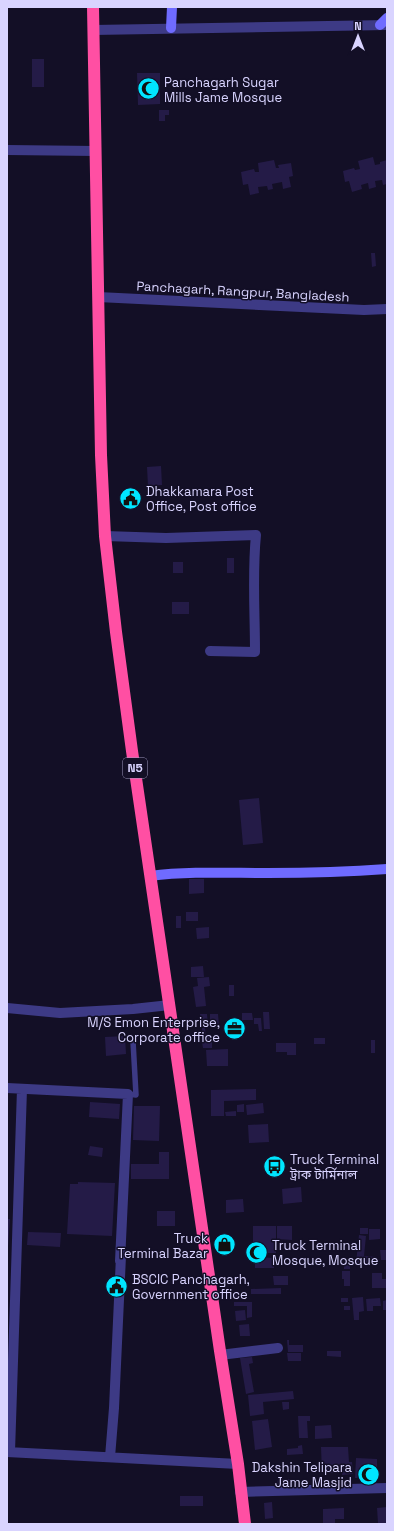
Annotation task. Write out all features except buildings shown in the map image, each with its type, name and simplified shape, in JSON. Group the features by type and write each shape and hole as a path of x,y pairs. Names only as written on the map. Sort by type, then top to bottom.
{"highway":[{"name":"N5","path":"93,7 102,506 104,536 150,876 220,1355 238,1464 240,1492 245,1524"}],"street":[{"path":"171,28 172,7"},
{"path":"93,30 385,23"},
{"path":"7,150 96,151"},
{"name":"Panchagarh, Rangpur, Bangladesh","path":"98,297 364,310 387,309"},
{"path":"104,536 166,538 256,535 253,562 255,596 255,652 210,651"},
{"path":"150,876 165,874 298,873 387,869"},
{"path":"7,1008 60,1013 134,1009 170,1005"},
{"path":"7,1088 128,1094 114,1408 110,1457"},
{"path":"22,1089 8,1452 238,1464"},
{"path":"220,1355 278,1348"},
{"path":"240,1492 387,1488"}],"lane":[{"path":"128,1094 136,1094 133,1041"}],"place":[{"name":"Panchagarh Sugar Mills Jame Mosque","path":"149,89"},
{"name":"Dhakkamara Post Office, Post office","path":"131,498"},
{"name":"M/S Emon Enterprise, Corporate office","path":"235,1029"},
{"name":"Truck Terminal ট্রাক টার্মিনাল","path":"275,1166"},
{"name":"Truck Terminal Bazar","path":"224,1245"},
{"name":"Truck Terminal Mosque, Mosque","path":"257,1252"},
{"name":"BSCIC Panchagarh, Government office","path":"117,1286"},
{"name":"Dakshin Telipara Jame Masjid","path":"368,1474"}]}
